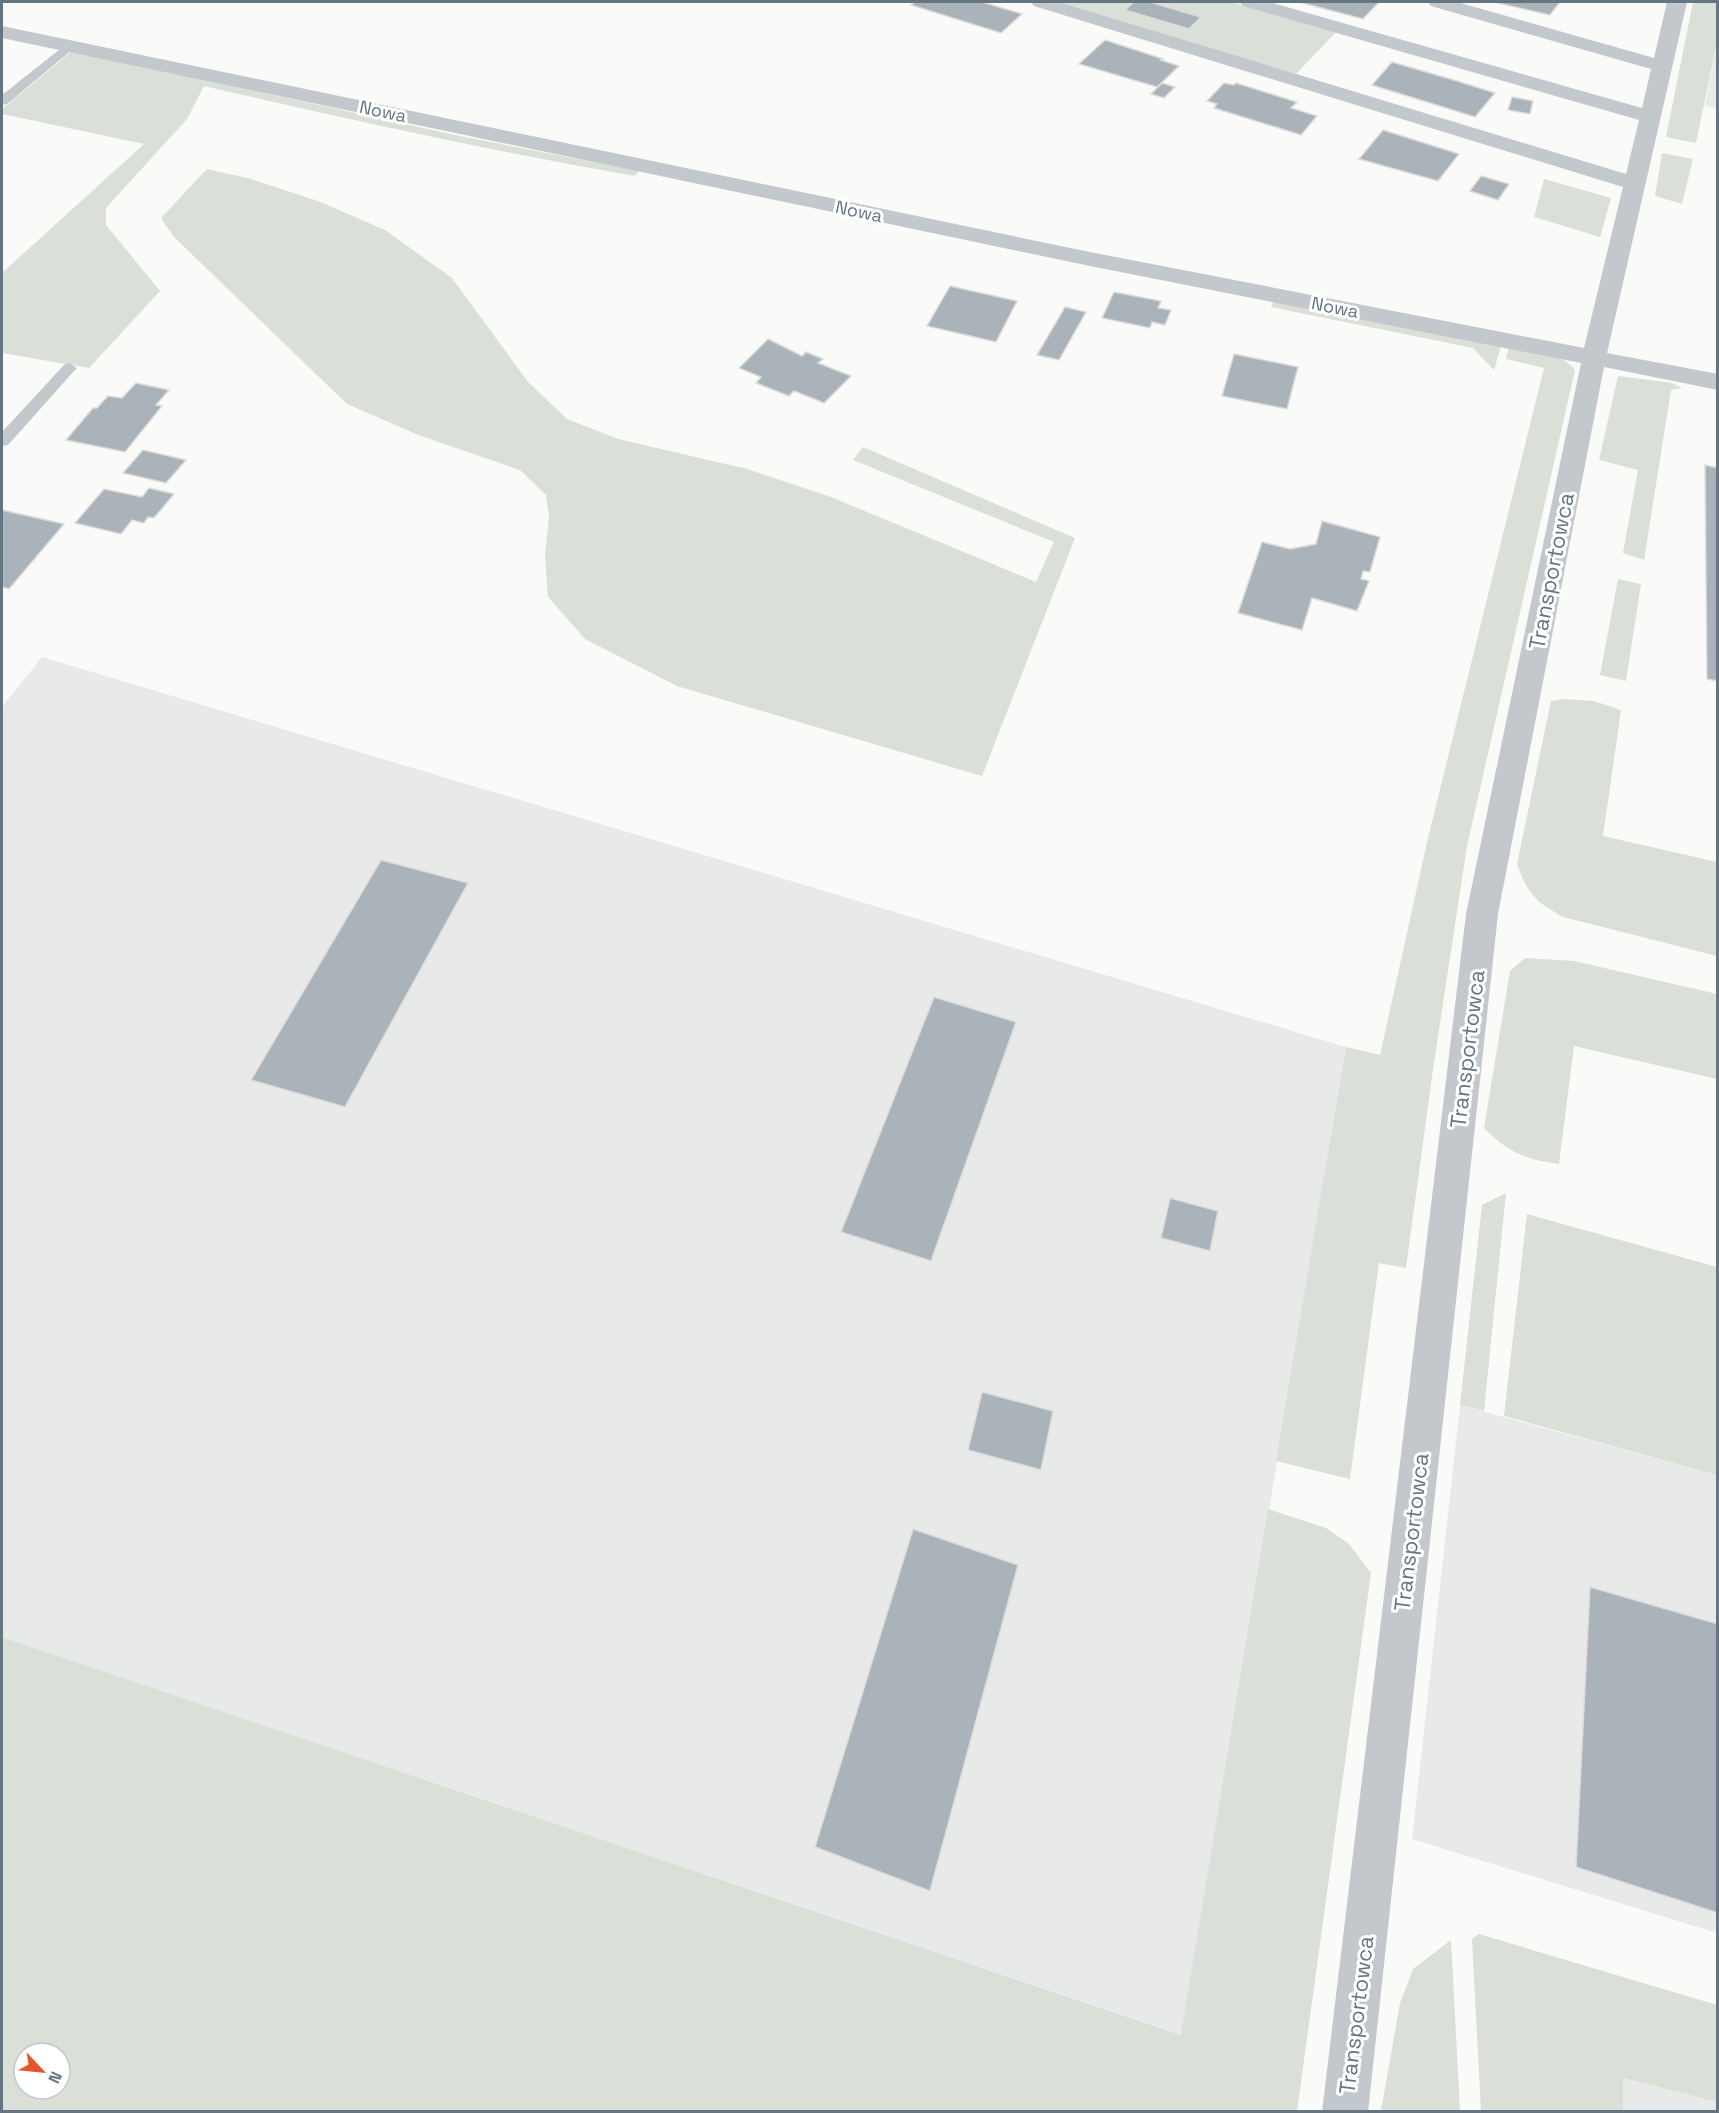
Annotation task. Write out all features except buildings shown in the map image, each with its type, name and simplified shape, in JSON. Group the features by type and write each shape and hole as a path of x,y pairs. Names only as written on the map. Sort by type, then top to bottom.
{"street":[{"path":"1041,2 1635,184"},
{"path":"1250,2 1651,117"},
{"path":"1438,2 1662,66"},
{"name":"Transportowca","path":"1345,2112 1482,914 1594,358 1677,2"},
{"name":"Nowa","path":"2,32 1090,259 1718,382"}],"lane":[{"path":"2,101 69,46"},
{"path":"2,441 69,368"}],"shaded area":[{"path":"1059,2 1232,2 1336,32 1296,74"},
{"path":"1693,2 1718,2 1717,42 1696,143 1666,137"},
{"path":"1717,42 1717,109 1705,106"},
{"path":"72,51 460,136 639,171 635,176 527,156 204,86 187,119 106,208 106,225 160,291 89,368 2,353 2,273 144,144 2,114 2,109"},
{"path":"1662,153 1693,159 1682,204 1655,196"},
{"path":"207,169 251,179 318,201 385,230 452,278 528,382 567,419 618,439 747,469 831,497 1036,582 1054,542 853,460 863,447 1075,538 982,776 677,686 585,639 548,597 545,556 549,517 546,495 520,470 421,436 347,404 173,236 161,218"},
{"path":"1544,179 1611,198 1600,237 1534,217"},
{"path":"1274,300 1501,346 1494,370 1473,348 1271,307"},
{"path":"1509,347 1554,356 1562,359 1575,370 1467,846 1406,1268 1379,1263 1350,1479 1276,1461 1346,1047 1380,1055 1428,838 1544,368 1506,359"},
{"path":"1618,376 1672,383 1682,388 1671,390 1644,560 1623,553 1638,470 1599,460"},
{"path":"1618,579 1641,584 1626,681 1600,675"},
{"path":"42,657 1346,1047 1182,2035 2,1637 2,707"},
{"path":"1565,699 1594,701 1621,710 1603,836 1717,862 1717,956 1563,917 1539,901 1529,890 1517,864 1551,701"},
{"path":"1525,958 1574,961 1717,994 1717,1079 1574,1046 1559,1164 1536,1160 1510,1149 1484,1128 1510,971"},
{"path":"1506,1193 1484,1411 1460,1405 1482,1205"},
{"path":"1527,1214 1717,1267 1717,1475 1504,1416"},
{"path":"1460,1405 1717,1475 1717,1933 1412,1839"},
{"path":"1268,1509 1326,1528 1349,1544 1371,1573 1297,2111 2,2111 2,1637 1181,2035"},
{"path":"1479,1934 1717,2005 1717,2102 1623,2078 1623,2111 1481,2111 1472,1939"},
{"path":"1451,1940 1460,2111 1381,2111 1400,2003 1413,1969"},
{"path":"1622,2078 1717,2102 1717,2111 1623,2111"}]}
